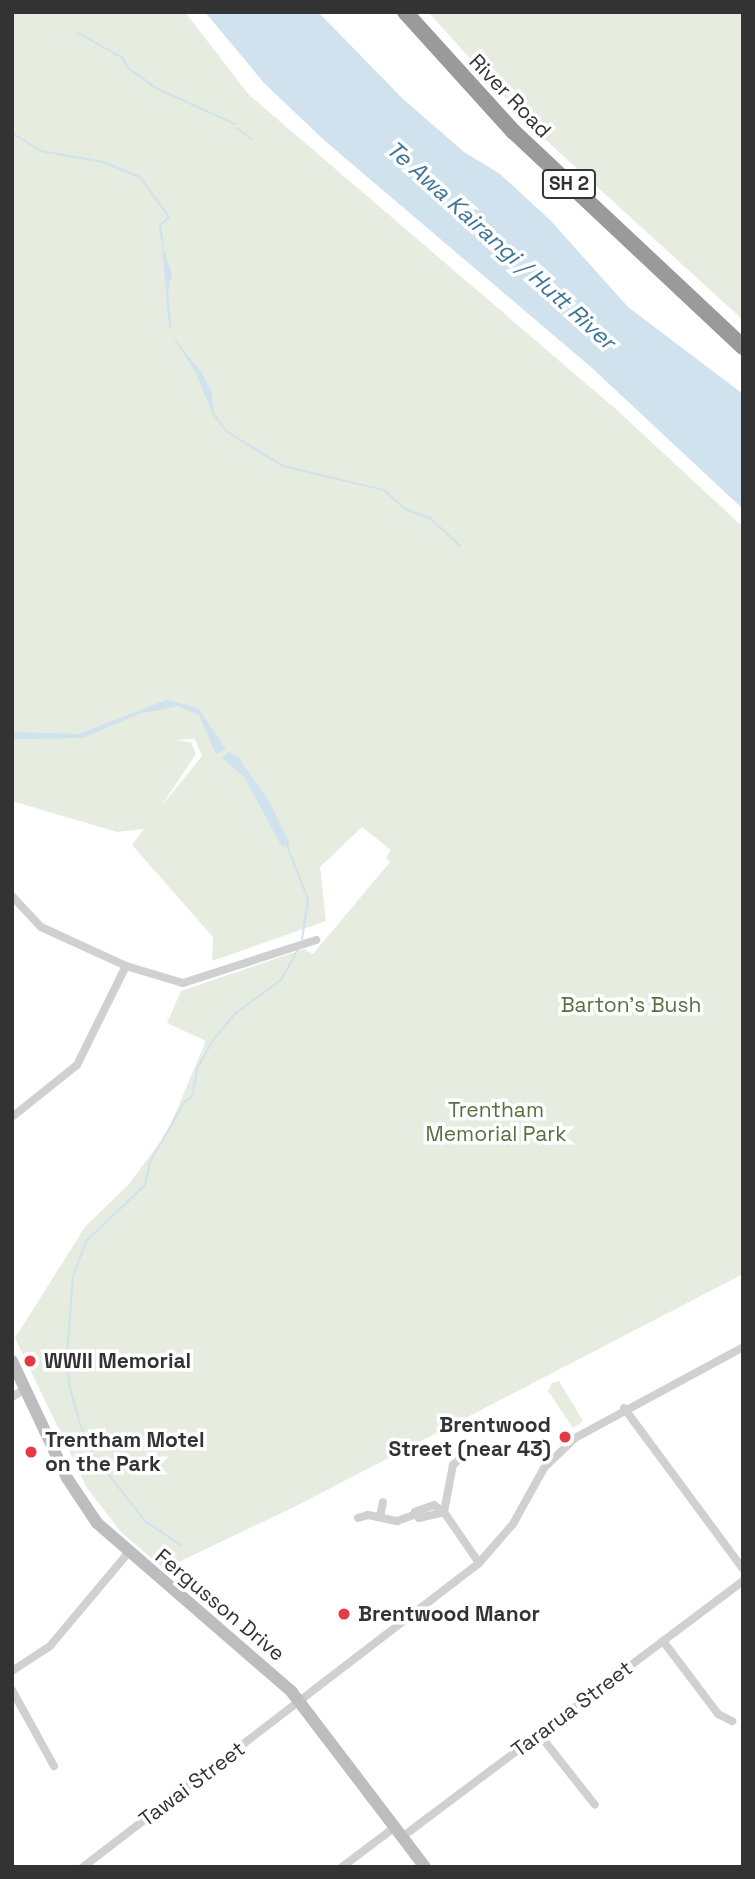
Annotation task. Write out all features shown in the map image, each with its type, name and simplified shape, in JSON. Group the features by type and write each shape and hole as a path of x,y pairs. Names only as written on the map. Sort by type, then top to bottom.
{"highway":[{"name":"River Road","path":"405,12 507,125 743,347"},
{"name":"River Road","path":"414,12 542,149 743,334"}],"main road":[{"name":"Fergusson Drive","path":"12,1361 82,1502 128,1553 300,1702 425,1867"}],"street":[{"path":"12,896 41,927 126,966 183,983 316,940"},
{"path":"12,1117 78,1065 126,966"},
{"name":"Tawai Street","path":"83,1867 479,1563 505,1535 551,1460 583,1431 743,1347"},
{"path":"12,1397 25,1389"},
{"path":"624,1408 743,1569"},
{"path":"469,1449 453,1465 443,1511 479,1563"},
{"path":"380,1517 383,1502"},
{"path":"358,1518 380,1517 397,1521 416,1514 419,1518 443,1511"},
{"path":"12,1671 50,1646 128,1553"},
{"name":"Tararua Street","path":"342,1867 398,1832 540,1734 743,1581"},
{"path":"663,1641 718,1714 732,1721"},
{"path":"12,1690 54,1766"},
{"path":"540,1734 595,1805"}],"green space":[{"path":"12,12 185,12 249,95 619,412 743,527 743,1274 294,1507 164,1569 121,1532 87,1488 15,1338 85,1227 129,1184 167,1133 206,1041 167,1023 181,991 304,949 313,954 390,862 386,858 391,850 362,827 320,867 326,921 212,961 213,937 132,845 144,829 117,832 12,801","holes":["195,739 202,756 160,808 196,754 191,742 175,740"]},
{"path":"428,12 743,12 743,320 536,131"},
{"path":"559,1381 583,1421 573,1428 548,1391 552,1383"}],"water":[{"name":"Te Awa Kairangi / Hutt River","path":"205,12 318,12 403,99 464,152 500,174 551,221 628,307 743,394 743,509 592,368 325,141 264,83"},
{"path":"162,244 172,274 168,293 172,327 169,328"},
{"path":"170,333 202,373 212,393 214,418 196,373"},
{"path":"166,700 198,708 226,749 216,754 199,715 178,706 138,714 83,738 12,739 12,732 79,734"},
{"path":"229,752 239,758 270,803 290,844 282,847 244,777 222,758"}],"waterway":[{"path":"78,33 123,58 127,67 156,88 235,124"},
{"path":"237,128 251,139"},
{"path":"12,133 41,151 103,162 140,177 169,217 160,225 163,246"},
{"path":"215,416 226,431 283,466 384,490 405,509 430,518 460,546"},
{"path":"286,843 308,899 302,940"},
{"path":"182,1546 145,1521 94,1456 80,1424 69,1384 67,1354 73,1276 87,1240 145,1185 150,1162 185,1101 192,1097 198,1067 213,1040 236,1013 281,980 298,949"}],"place":[{"name":"WWII Memorial","path":"30,1361"},
{"name":"Brentwood Street (near 43)","path":"565,1437"},
{"name":"Trentham Motel on the Park","path":"31,1452"},
{"name":"Brentwood Manor","path":"344,1614"}],"park label":[{"name":"Barton's Bush","path":"631,1005"},
{"name":"Trentham Memorial Park","path":"496,1122"}]}
